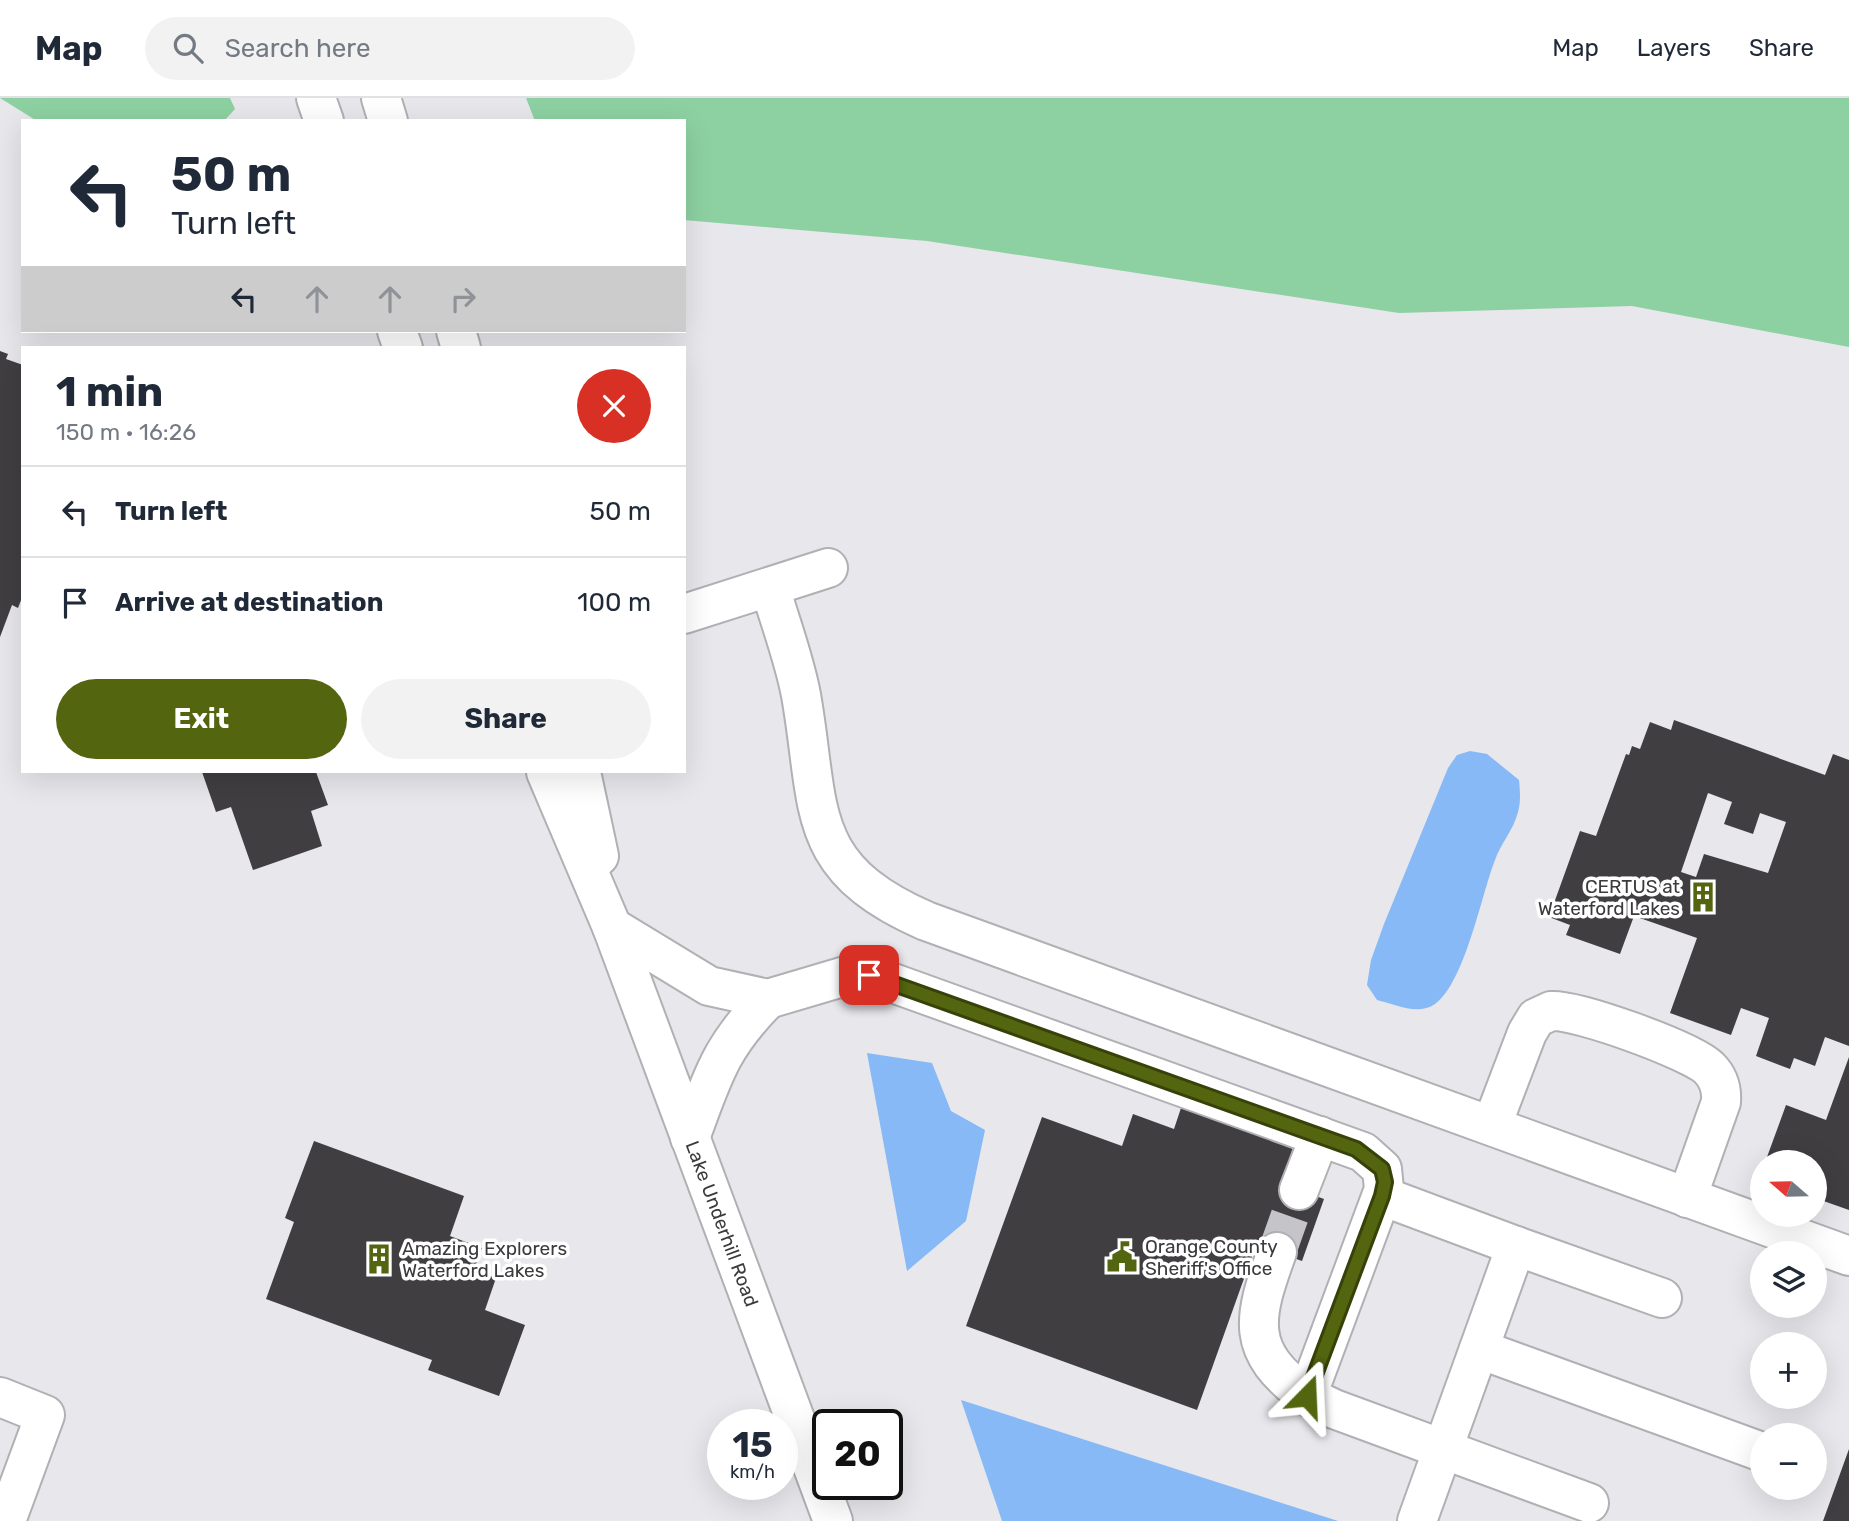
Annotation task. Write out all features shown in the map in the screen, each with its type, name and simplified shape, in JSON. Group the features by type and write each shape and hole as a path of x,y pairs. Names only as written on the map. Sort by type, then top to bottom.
{"street":[{"path":"316,98 323,119"},
{"path":"381,98 387,119"},
{"path":"686,613 828,568"},
{"path":"770,587 801,692 814,796 822,827 841,861 872,891 898,909 926,922 1849,1256"},
{"name":"Lake Underhill Road","path":"546,773 612,927 833,1521"},
{"name":"Lake Underhill Road","path":"581,773 612,927"},
{"path":"612,927 709,986 768,999 839,977 869,975 1363,1152 1380,1166 1385,1177 1382,1196 1307,1396"},
{"path":"690,1138 723,1052 732,1038 768,999"},
{"path":"1492,1125 1531,1025 1551,1011 1585,1016 1694,1058 1716,1076 1722,1092 1721,1102 1687,1198"},
{"path":"1299,1190 1320,1136"},
{"path":"1382,1196 1662,1298"},
{"path":"1417,1521 1516,1246"},
{"path":"1277,1252 1258,1308 1259,1339 1274,1369 1307,1396 1334,1409 1589,1503"},
{"path":"1479,1349 1750,1448"},
{"path":"0,1397 45,1415 6,1521"}],"green space":[{"path":"0,98 230,98 235,109 226,119 34,119"},
{"path":"526,98 1849,98 1849,347 1632,306 1399,313 927,241 686,220 686,119 534,119"}],"water":[{"path":"1470,751 1487,754 1519,780 1520,800 1516,819 1495,860 1471,937 1446,993 1435,1004 1421,1009 1377,1000 1367,985 1371,960 1384,924 1448,768 1457,755"},
{"path":"867,1053 932,1063 951,1111 985,1130 966,1221 907,1271"},
{"path":"961,1400 1338,1521 1002,1521"}],"building":[{"path":"0,351 8,354 6,359 21,364 21,600 18,608 12,605 0,637"},
{"name":"CERTUS at Waterford Lakes","path":"1674,720 1825,775 1833,754 1849,760 1849,1046 1825,1037 1815,1066 1794,1058 1790,1069 1756,1056 1769,1018 1741,1008 1731,1035 1670,1013 1697,938 1634,916 1620,954 1566,935 1570,925 1549,917 1580,831 1596,836 1626,754 1629,755 1632,746 1640,749 1650,722 1671,730","holes":["1708,793 1732,802 1724,824 1753,834 1760,813 1786,822 1768,873 1704,854 1696,877 1681,872"]},
{"path":"202,773 316,773 328,805 311,811 322,846 253,870 231,807 216,812"},
{"path":"1849,1057 1849,1210 1827,1202 1827,1150 1770,1150 1786,1105 1826,1120"},
{"name":"Orange County Sheriff's Office","path":"1181,1108 1293,1148 1281,1183 1324,1199 1302,1261 1256,1245 1197,1410 966,1326 1042,1117 1122,1146 1133,1114 1174,1129"},
{"name":"Amazing Explorers Waterford Lakes","path":"314,1141 464,1196 450,1236 482,1248 474,1270 496,1278 485,1310 525,1325 499,1396 428,1370 432,1360 266,1299 294,1222 285,1218"},
{"path":"1849,1449 1849,1521 1823,1521"}],"tunnel":[{"path":"1277,1252 1299,1190"}],"place":[{"name":"CERTUS at Waterford Lakes","path":"1703,897"},
{"name":"Orange County Sheriff's Office","path":"1122,1257"},
{"name":"Amazing Explorers Waterford Lakes","path":"379,1259"}],"route":[{"path":"869,975 916,989 1252,1110 1363,1152 1380,1166 1385,1177 1382,1196 1307,1396"}]}
